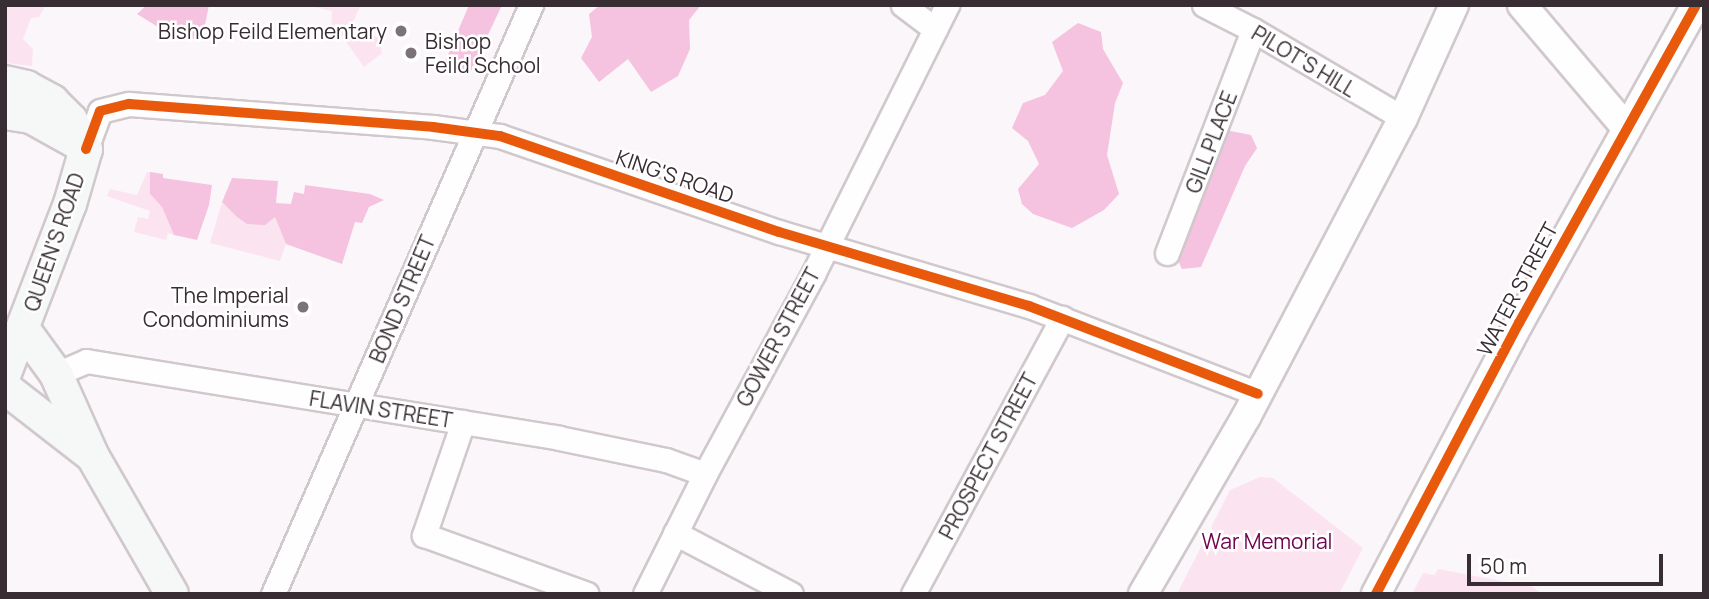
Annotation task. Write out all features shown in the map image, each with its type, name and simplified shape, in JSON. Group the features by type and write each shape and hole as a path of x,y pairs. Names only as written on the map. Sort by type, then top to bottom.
{"main road":[{"path":"5,82 26,87 52,101 71,120 86,149"},
{"path":"5,113 31,117 65,133 86,149"},
{"name":"QUEEN'S ROAD","path":"5,373 24,330 70,204 86,149"},
{"path":"24,330 56,374 92,455 172,594"},
{"path":"5,388 92,455"}],"street":[{"name":"BOND STREET","path":"273,594 473,132 531,5"},
{"path":"903,5 935,29"},
{"name":"GOWER STREET","path":"645,594 705,474 827,245 947,5"},
{"path":"1143,594 1258,394 1403,118 1454,5"},
{"path":"1522,5 1627,129"},
{"name":"WATER STREET","path":"1376,594 1519,323 1696,5"},
{"name":"PILOT'S HILL","path":"1215,8 1350,90 1403,118"},
{"name":"GILL PLACE","path":"1167,253 1253,30"},
{"name":"KING'S ROAD","path":"86,149 93,123 100,111 129,104 433,127 500,136 827,245 1062,318 1258,394"},
{"name":"PROSPECT STREET","path":"914,594 1062,318"},
{"name":"FLAVIN STREET","path":"56,374 86,361 463,422 666,460 705,474"},
{"path":"463,422 424,535 587,594"},
{"path":"675,533 792,594"}],"green space":[{"path":"5,5 46,5 39,17 31,18 23,39 33,49 32,66 5,63"},
{"path":"306,5 361,5 352,24 378,38 382,53 364,67 342,36 331,35 332,11"},
{"path":"147,172 150,172 150,194 162,207 174,235 168,233 166,240 134,232 138,217 148,219 150,211 107,196 110,189 137,195"},
{"path":"222,202 237,217 275,217 286,244 280,261 210,243"},
{"name":"War Memorial","path":"1260,477 1273,478 1363,548 1339,594 1177,594 1230,490"},
{"path":"1438,569 1533,587 1542,594 1412,594 1423,573 1435,575"}],"shaded area":[{"path":"147,5 209,5 202,40 173,36 137,14"},
{"path":"469,5 502,5 469,75 444,64"},
{"path":"600,5 701,5 689,20 690,49 678,76 651,92 628,59 599,82 581,58 592,37 589,14"},
{"path":"1078,23 1101,32 1103,49 1123,83 1115,103 1107,155 1119,194 1104,210 1072,228 1033,214 1022,204 1018,189 1039,164 1028,141 1012,128 1023,103 1045,95 1063,71 1052,42"},
{"path":"1225,130 1251,135 1257,148 1245,166 1201,267 1182,269 1176,256"},
{"path":"150,172 163,174 163,178 212,185 209,205 197,240 174,235 162,207 150,194"},
{"path":"232,178 278,181 276,203 291,204 294,192 304,194 305,185 370,194 384,200 369,207 362,223 355,222 342,264 286,244 275,217 265,225 247,224 237,217 222,202"}],"cycle path":[{"path":"1376,594 1519,323 1696,5"},
{"path":"86,149 100,111 129,104 433,127 500,136 779,232 1029,306 1258,394"}],"place":[{"name":"Bishop Feild Elementary","path":"401,31"},
{"name":"Bishop Feild School","path":"411,53"},
{"name":"The Imperial Condominiums","path":"303,307"}]}
